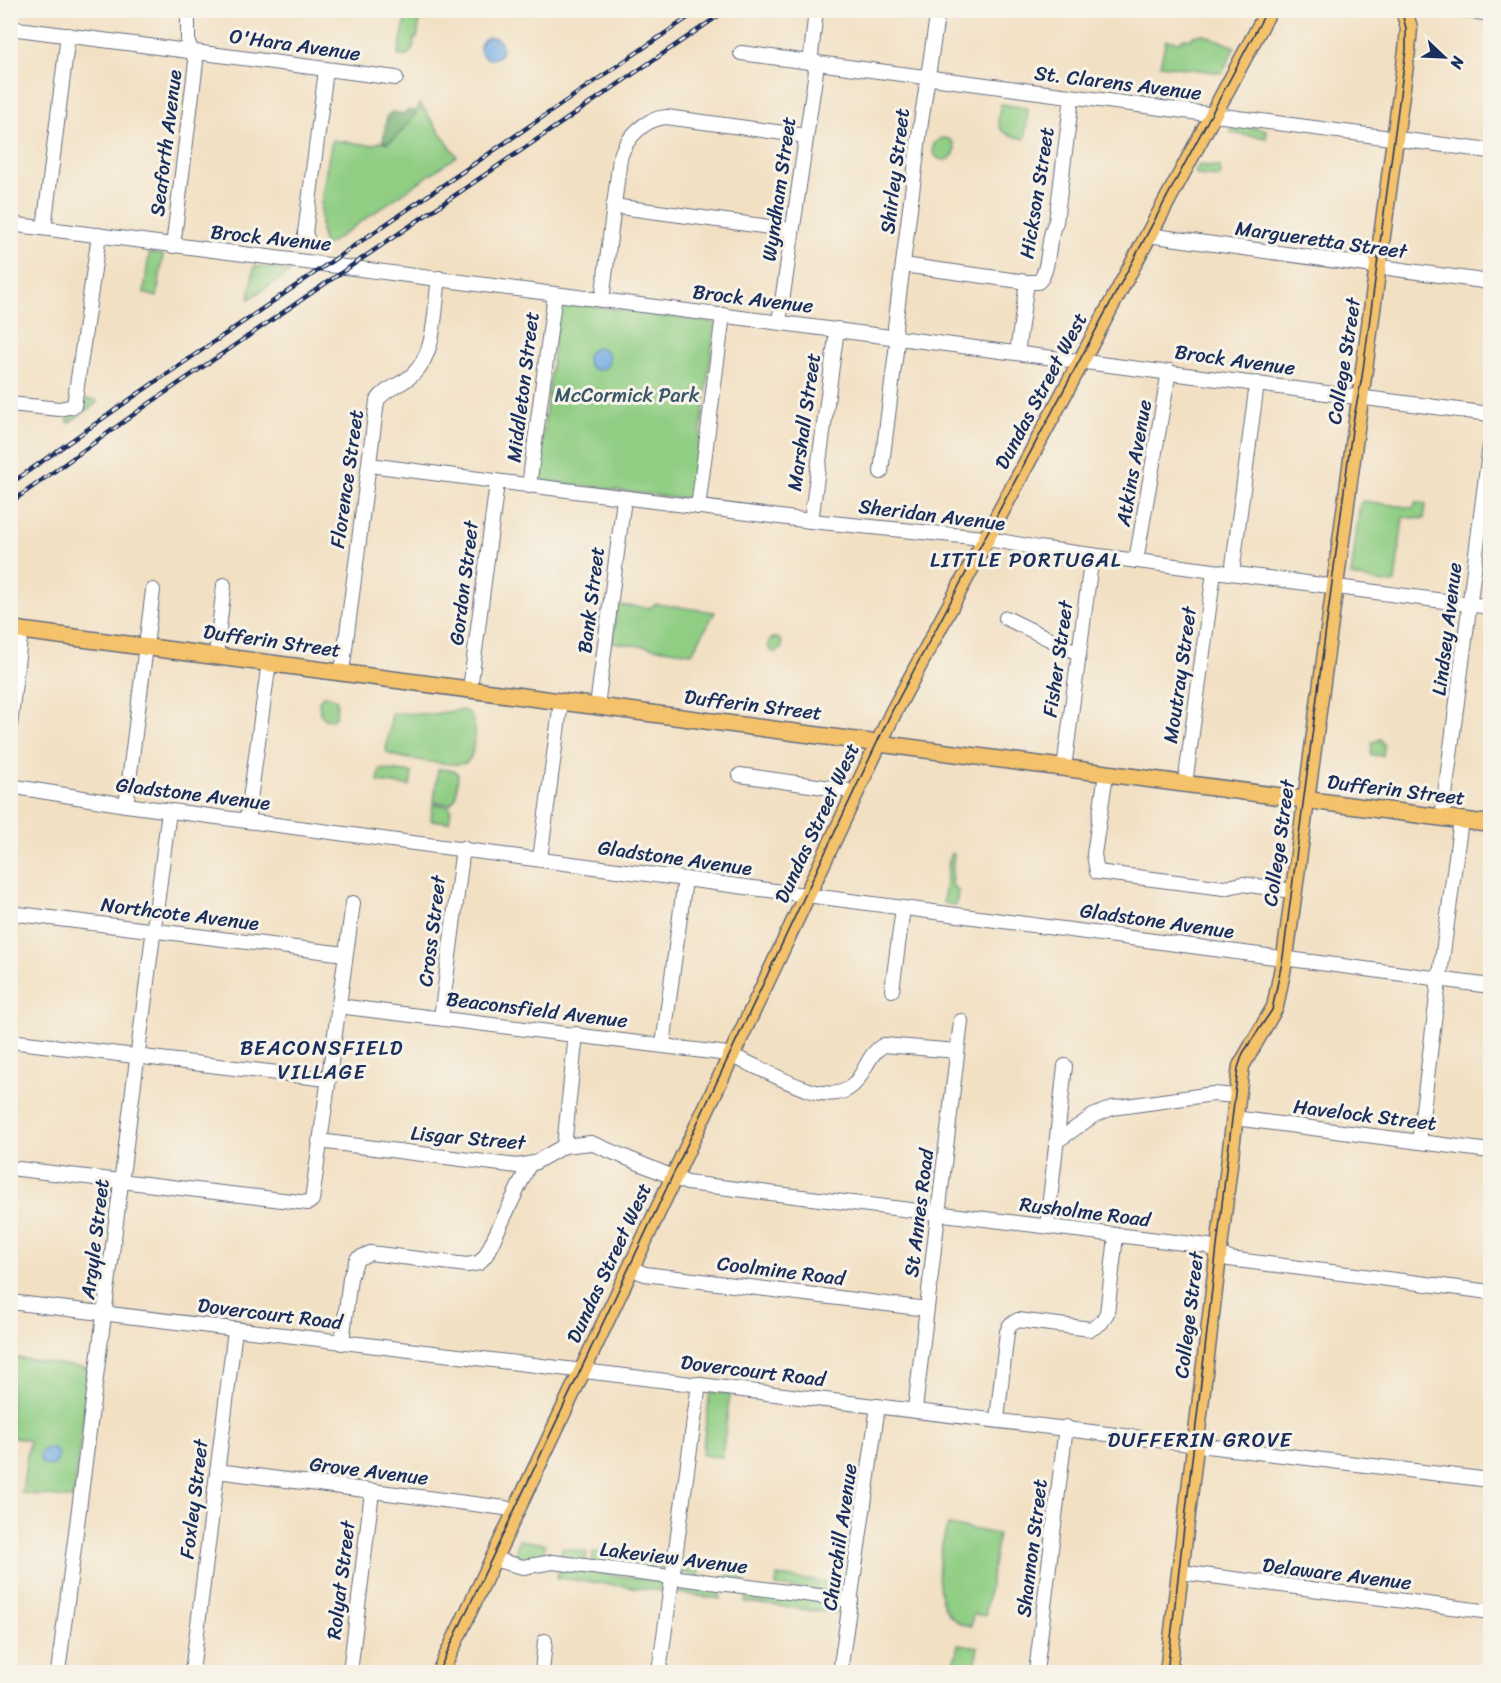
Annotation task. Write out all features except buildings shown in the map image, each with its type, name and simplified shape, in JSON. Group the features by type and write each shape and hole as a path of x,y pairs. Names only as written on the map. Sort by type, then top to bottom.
{"main road":[{"name":"Dundas Street West","path":"440,1672 878,743 1269,10"},
{"name":"College Street","path":"1168,1672 1236,1096 1243,1059 1268,1021 1277,1002 1285,957 1409,37 1404,10"},
{"name":"Dufferin Street","path":"16,630 1491,824"}],"street":[{"name":"Seaforth Avenue","path":"173,246 196,62 186,32 188,10"},
{"name":"Wyndham Street","path":"779,322 816,71 811,55 816,10"},
{"name":"Shirley Street","path":"881,472 896,336 895,327 926,84 929,78 938,10"},
{"path":"1466,11 1491,14"},
{"name":"O'Hara Avenue","path":"10,28 396,78"},
{"path":"44,228 68,35"},
{"name":"St. Clarens Avenue","path":"741,53 1491,151"},
{"path":"308,238 305,233 326,70"},
{"name":"Hickson Street","path":"1017,353 1027,282 1038,282 1044,276 1051,230 1056,222 1072,97"},
{"path":"602,300 622,149 638,130 658,118 806,136"},
{"path":"613,206 792,230"},
{"name":"Brock Avenue","path":"10,224 1491,414"},
{"path":"10,404 69,409 77,400 99,235"},
{"name":"Margueretta Street","path":"1148,235 1491,282"},
{"path":"903,265 1027,282"},
{"name":"Florence Street","path":"342,672 377,401 416,371 428,349 439,278"},
{"name":"Middleton Street","path":"530,486 555,294"},
{"path":"699,507 723,315"},
{"name":"Marshall Street","path":"811,521 837,329"},
{"name":"Atkins Avenue","path":"1136,561 1169,371"},
{"path":"1232,573 1257,383"},
{"name":"Lindsey Avenue","path":"1442,818 1491,445"},
{"name":"Sheridan Avenue","path":"369,465 624,499 985,539 1214,572 1491,607"},
{"name":"Gordon Street","path":"470,689 497,483"},
{"name":"Bank Street","path":"597,706 624,499"},
{"name":"Fisher Street","path":"1064,768 1092,555"},
{"name":"Moutray Street","path":"1185,784 1214,572"},
{"path":"216,656 224,585"},
{"path":"126,805 153,590"},
{"path":"1006,618 1078,653"},
{"path":"10,726 16,630"},
{"path":"247,821 269,662"},
{"path":"540,859 561,702"},
{"path":"1106,774 1094,854 1096,872 1224,888 1242,885 1293,891"},
{"path":"740,775 845,789 854,794"},
{"name":"Gladstone Avenue","path":"10,786 169,811 1491,986"},
{"name":"Argyle Street","path":"58,1672 169,811"},
{"path":"1419,1142 1461,820"},
{"name":"Cross Street","path":"441,1018 463,849"},
{"path":"663,1045 685,879"},
{"path":"10,1168 308,1203 312,1200 353,903"},
{"path":"892,990 903,908"},
{"name":"Northcote Avenue","path":"10,913 345,954"},
{"name":"Beaconsfield Avenue","path":"338,1006 731,1055 826,1095 839,1093 852,1085 874,1052 884,1045 957,1051"},
{"name":"St Annes Road","path":"915,1410 961,1021"},
{"path":"564,1146 576,1034"},
{"path":"10,1041 327,1079"},
{"path":"1047,1226 1065,1066"},
{"path":"1057,1141 1093,1116 1112,1108 1213,1094 1236,1096"},
{"name":"Havelock Street","path":"1234,1118 1491,1151"},
{"name":"Lisgar Street","path":"319,1141 517,1166 529,1165 564,1146 579,1143 599,1145 673,1178"},
{"path":"342,1343 350,1278 357,1259 370,1253 467,1265 478,1263 490,1249 529,1165"},
{"name":"Rusholme Road","path":"673,1178 711,1186 939,1215 1208,1246 1229,1259 1491,1292"},
{"path":"997,1419 1007,1332 1011,1325 1018,1320 1087,1329 1101,1323 1107,1313 1116,1237"},
{"name":"Coolmine Road","path":"630,1268 645,1274 927,1309"},
{"name":"Dovercourt Road","path":"10,1302 1491,1480"},
{"name":"Foxley Street","path":"192,1672 235,1330"},
{"path":"659,1672 699,1384"},
{"name":"Churchill Avenue","path":"840,1672 878,1406"},
{"name":"Shannon Street","path":"1036,1672 1066,1428"},
{"name":"Grove Avenue","path":"217,1471 505,1508 515,1512"},
{"name":"Rolyat Street","path":"350,1672 372,1491"},
{"name":"Lakeview Avenue","path":"493,1559 523,1567 549,1562 851,1600"},
{"name":"Delaware Avenue","path":"1180,1572 1491,1612"},
{"path":"542,1672 545,1641"}],"green space":[{"path":"406,17 420,19 417,38 414,38 414,47 407,56 398,56"},
{"path":"1203,34 1235,47 1222,73 1160,65 1166,40 1179,42 1184,38 1192,39 1193,36"},
{"path":"420,104 457,156 324,247 321,207 332,140 371,145 383,141 387,143 414,117"},
{"path":"1001,104 1026,108 1028,111 1025,139 1010,135 1001,129 998,119"},
{"path":"409,110 415,111 408,124 391,141 387,143 383,141 387,116 392,112 404,114"},
{"path":"1231,124 1267,130 1266,138 1231,133"},
{"path":"944,138 952,141 955,149 952,157 944,160 936,157 933,149 936,141"},
{"path":"1199,165 1220,167 1221,175 1219,177 1197,175 1195,172"},
{"path":"149,253 163,255 157,297 144,293"},
{"path":"254,266 292,271 249,299"},
{"name":"McCormick Park","path":"565,302 715,323 692,500 537,480 559,307"},
{"path":"83,399 96,400 97,403 68,423 67,414 80,409"},
{"path":"1363,501 1414,508 1415,502 1426,504 1424,519 1403,517 1395,582 1389,584 1351,576 1360,504"},
{"path":"656,604 715,612 692,653 612,642 617,605 649,608"},
{"path":"772,638 778,638 782,645 778,652 772,652 768,648 768,642"},
{"path":"324,695 337,700 336,716 331,720 325,719 320,713 319,701"},
{"path":"460,710 468,712 474,725 472,751 467,762 453,764 429,762 394,755 386,750 392,713 433,714"},
{"path":"1380,739 1384,745 1383,756 1371,755 1372,743"},
{"path":"380,769 412,773 410,786 378,782"},
{"path":"438,769 454,770 458,774 456,797 451,804 434,802"},
{"path":"433,804 449,806 451,810 449,822 431,820"},
{"path":"950,854 954,854 951,884 958,891 956,906 943,903"},
{"path":"11,1357 90,1369 73,1499 22,1493 29,1440 11,1437"},
{"path":"710,1392 730,1394 722,1457 702,1455"},
{"path":"948,1525 998,1534 985,1616 973,1614 971,1626 957,1621 948,1612 942,1600 939,1585 940,1553"},
{"path":"519,1540 545,1544 543,1558 513,1561"},
{"path":"562,1548 587,1552 586,1562 560,1559"},
{"path":"593,1552 667,1563 664,1570 592,1563"},
{"path":"682,1563 701,1566 699,1577 682,1572"},
{"path":"560,1567 662,1582 663,1591 557,1578"},
{"path":"728,1569 748,1572 747,1580 728,1580"},
{"path":"777,1576 846,1585 845,1591 839,1594 776,1586"},
{"path":"680,1584 719,1587 721,1599 678,1593"},
{"path":"749,1591 839,1604 842,1614 745,1602"},
{"path":"958,1644 978,1647 975,1668 954,1665"}],"water":[{"path":"491,37 499,40 502,48 499,56 491,59 483,56 480,48 483,40"},
{"path":"598,348 608,355 609,359 602,369 598,370 588,363 587,359 594,349"},
{"path":"49,1448 55,1451 58,1457 55,1463 49,1466 43,1463 40,1457 43,1451"}],"tram line":[{"path":"438,1672 892,711 1267,10"},
{"path":"1167,1672 1238,1068 1243,1053 1272,1010 1283,957 1353,422 1362,377 1406,50 1406,28 1401,10"}],"railway":[{"path":"10,484 139,393 699,10"},
{"path":"10,503 147,405 727,10"}],"district":[{"name":"LITTLE PORTUGAL","path":"1026,560"},
{"name":"BEACONSFIELD VILLAGE","path":"322,1060"},
{"name":"DUFFERIN GROVE","path":"1200,1440"}]}
